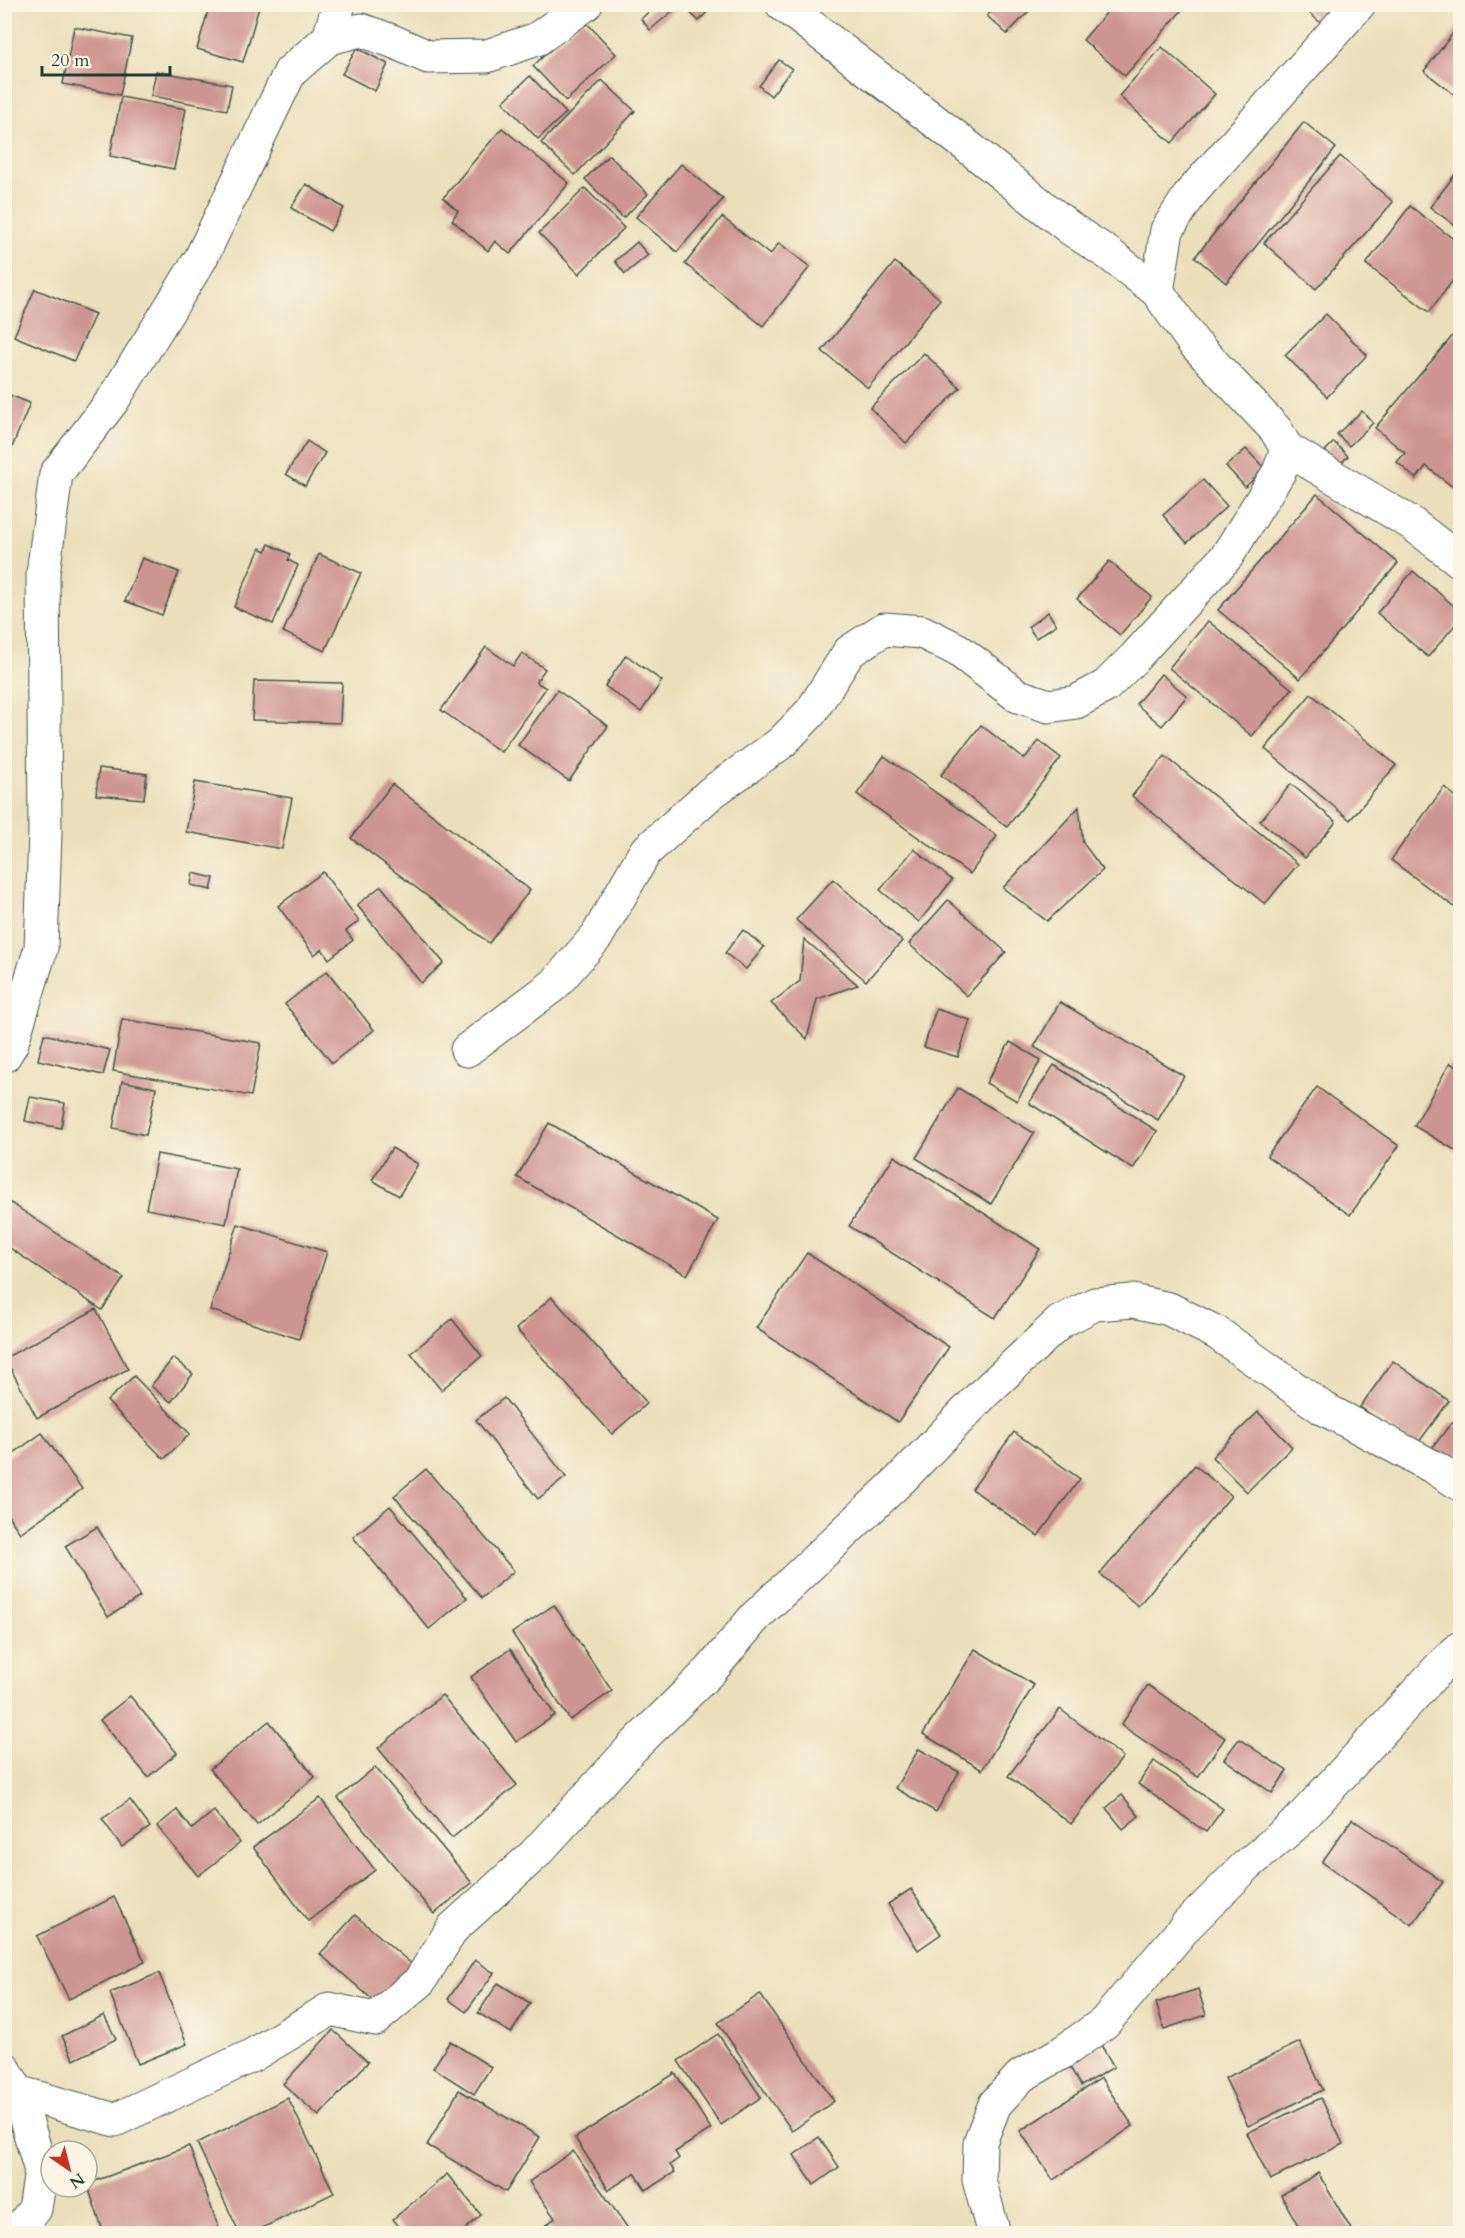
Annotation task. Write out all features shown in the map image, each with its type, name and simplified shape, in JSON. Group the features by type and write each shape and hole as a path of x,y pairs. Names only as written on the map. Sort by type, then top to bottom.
{"street":[{"path":"329,38 339,4"},
{"path":"4,1056 11,1045 41,948 45,833 43,574 56,474 113,400 201,258 290,72 329,38 361,30 428,57 487,56 537,39 586,4"},
{"path":"782,4 1071,229 1109,254 1157,291 1193,342 1276,430 1287,449 1411,523 1461,561"},
{"path":"1157,291 1167,230 1191,192 1359,4"},
{"path":"467,1050 554,985 597,936 645,852 711,794 782,743 811,712 849,652 884,629 922,632 958,650 1018,696 1050,706 1076,702 1106,686 1227,556 1279,471 1287,449"},
{"path":"11,2080 116,2120 251,2056 330,2009 375,2019 419,1982 453,1928 534,1855 632,1748 711,1670 755,1617 901,1479 983,1394 1060,1322 1095,1304 1133,1301 1169,1309 1217,1333 1321,1407 1461,1484"},
{"path":"994,2234 979,2180 980,2142 995,2104 1021,2076 1063,2052 1104,2023 1187,1924 1246,1866 1298,1822 1441,1666 1461,1648"},
{"path":"8,2234 20,2228 35,2209 41,2171 11,2080"}],"building":[{"path":"210,4 260,4 243,62 197,49"},
{"path":"657,4 671,4 675,9 650,30 641,19"},
{"path":"681,4 714,4 699,21"},
{"path":"998,4 1036,4 1007,34 987,16"},
{"path":"1114,4 1176,4 1182,10 1125,76 1083,40"},
{"path":"1299,4 1340,4 1322,24"},
{"path":"583,19 616,54 566,101 533,66"},
{"path":"1460,24 1460,99 1424,71"},
{"path":"74,27 132,38 120,95 63,84"},
{"path":"1162,47 1215,94 1172,143 1119,96"},
{"path":"357,48 388,64 375,91 342,74"},
{"path":"779,60 792,69 771,96 759,86"},
{"path":"156,71 232,85 227,110 151,96"},
{"path":"530,76 566,113 538,139 503,102"},
{"path":"602,80 635,111 575,175 541,143"},
{"path":"121,97 186,109 174,169 110,156"},
{"path":"1304,122 1336,148 1226,283 1195,257"},
{"path":"502,128 569,183 510,254 495,241 488,251 452,220 458,211 443,198"},
{"path":"609,155 648,194 623,218 585,179"},
{"path":"1340,156 1393,202 1316,289 1264,243"},
{"path":"681,164 723,199 677,252 636,217"},
{"path":"1460,168 1460,229 1430,207"},
{"path":"306,184 344,208 330,231 291,208"},
{"path":"585,188 624,228 579,274 539,233"},
{"path":"1410,206 1460,244 1460,271 1429,312 1366,264"},
{"path":"722,217 770,255 779,243 810,267 763,326 685,264"},
{"path":"637,242 648,255 625,274 615,261"},
{"path":"895,262 940,299 868,388 822,351"},
{"path":"35,289 95,314 74,361 14,336"},
{"path":"1326,314 1367,355 1327,397 1285,355"},
{"path":"1460,327 1459,492 1426,466 1416,479 1397,462 1405,453 1375,428"},
{"path":"924,353 960,388 906,443 870,408"},
{"path":"7,394 30,403 9,455 4,454 4,400"},
{"path":"1362,411 1373,423 1349,446 1337,434"},
{"path":"307,441 325,453 305,486 286,474"},
{"path":"1334,442 1348,456 1339,465 1325,451"},
{"path":"1246,449 1265,469 1245,487 1226,466"},
{"path":"1203,480 1227,506 1187,543 1163,515"},
{"path":"1317,494 1398,563 1300,679 1218,610"},
{"path":"269,544 290,554 288,560 298,565 273,624 234,607 260,548 266,551"},
{"path":"319,554 361,573 325,651 283,632"},
{"path":"142,558 179,572 162,615 125,601"},
{"path":"1109,561 1152,597 1120,635 1077,599"},
{"path":"1413,571 1460,611 1460,619 1428,657 1377,613"},
{"path":"1048,612 1056,625 1036,638 1028,627"},
{"path":"1208,621 1292,689 1252,736 1169,668"},
{"path":"486,647 513,666 522,653 545,669 536,682 546,688 501,752 441,710"},
{"path":"626,655 662,681 641,712 605,686"},
{"path":"1161,674 1187,696 1162,726 1136,704"},
{"path":"254,681 342,683 340,723 252,720"},
{"path":"557,690 608,726 569,781 518,745"},
{"path":"1311,694 1396,765 1350,820 1265,749"},
{"path":"981,725 1024,759 1039,741 1061,758 1007,827 941,775"},
{"path":"884,756 997,836 970,874 857,794"},
{"path":"1165,756 1298,864 1265,904 1132,796"},
{"path":"99,768 147,774 144,799 96,795"},
{"path":"195,782 292,798 282,849 186,832"},
{"path":"392,784 530,890 489,943 351,838"},
{"path":"1291,784 1336,822 1305,858 1260,821"},
{"path":"1444,787 1460,800 1460,911 1391,860"},
{"path":"1079,807 1083,843 1103,870 1047,921 1003,888"},
{"path":"914,849 952,880 919,922 880,890"},
{"path":"323,872 359,921 346,931 353,940 329,959 322,949 314,955 278,906"},
{"path":"193,873 214,878 211,890 191,885"},
{"path":"833,879 902,941 866,981 796,920"},
{"path":"381,886 444,963 421,983 357,905"},
{"path":"948,900 1006,952 967,996 909,944"},
{"path":"743,930 764,947 746,969 725,953"},
{"path":"804,939 858,985 817,999 807,1039 771,1003 800,981"},
{"path":"327,971 374,1030 332,1063 285,1004"},
{"path":"1060,1002 1184,1076 1158,1120 1034,1047"},
{"path":"936,1009 970,1020 958,1057 924,1047"},
{"path":"122,1019 261,1043 251,1096 113,1071"},
{"path":"44,1034 110,1050 103,1075 38,1060"},
{"path":"1010,1042 1041,1060 1017,1101 986,1083"},
{"path":"1450,1063 1460,1069 1460,1153 1414,1126"},
{"path":"1054,1065 1157,1131 1133,1169 1029,1103"},
{"path":"122,1081 156,1088 146,1135 113,1128"},
{"path":"1317,1087 1399,1146 1350,1215 1267,1156"},
{"path":"958,1088 1034,1133 991,1204 916,1158"},
{"path":"30,1097 65,1103 61,1128 25,1121"},
{"path":"549,1123 718,1220 687,1275 517,1177"},
{"path":"392,1148 418,1164 399,1196 372,1180"},
{"path":"157,1154 237,1169 226,1224 146,1209"},
{"path":"894,1156 1040,1249 995,1318 849,1226"},
{"path":"11,1203 124,1278 102,1310 4,1244 4,1212"},
{"path":"238,1224 327,1252 299,1339 210,1310"},
{"path":"807,1253 949,1347 898,1422 756,1328"},
{"path":"552,1297 647,1403 612,1434 516,1329"},
{"path":"96,1309 128,1369 37,1418 5,1358"},
{"path":"452,1319 482,1356 441,1390 411,1353"},
{"path":"173,1358 193,1374 171,1402 151,1386"},
{"path":"1393,1361 1449,1401 1416,1446 1360,1407"},
{"path":"134,1376 190,1434 164,1459 107,1401"},
{"path":"504,1398 566,1477 538,1499 476,1420"},
{"path":"1258,1412 1292,1447 1247,1492 1212,1457"},
{"path":"1452,1422 1460,1429 1460,1476 1429,1452"},
{"path":"1014,1432 1080,1479 1038,1536 972,1489"},
{"path":"42,1433 82,1489 20,1533 4,1510 4,1460"},
{"path":"1195,1465 1231,1496 1138,1606 1100,1574"},
{"path":"426,1469 514,1571 482,1598 394,1496"},
{"path":"390,1506 467,1598 429,1629 353,1537"},
{"path":"97,1527 140,1597 108,1617 65,1546"},
{"path":"554,1605 612,1691 570,1720 512,1633"},
{"path":"510,1649 555,1715 516,1742 471,1677"},
{"path":"975,1649 1034,1685 982,1770 923,1734"},
{"path":"1148,1685 1225,1738 1198,1777 1121,1725"},
{"path":"442,1695 517,1785 452,1838 378,1748"},
{"path":"130,1696 177,1753 148,1777 100,1720"},
{"path":"1060,1709 1123,1757 1071,1824 1008,1776"},
{"path":"269,1721 315,1777 257,1825 210,1769"},
{"path":"1239,1739 1287,1771 1272,1793 1224,1759"},
{"path":"919,1749 959,1772 936,1812 895,1788"},
{"path":"1154,1761 1223,1809 1206,1832 1138,1784"},
{"path":"375,1767 472,1883 434,1914 338,1798"},
{"path":"1122,1795 1139,1816 1123,1829 1106,1808"},
{"path":"320,1798 375,1870 308,1921 253,1847"},
{"path":"130,1800 150,1827 122,1847 102,1819"},
{"path":"177,1810 192,1829 214,1811 240,1843 198,1876 157,1826"},
{"path":"1352,1819 1443,1882 1412,1925 1322,1862"},
{"path":"911,1889 941,1934 918,1950 888,1904"},
{"path":"114,1897 145,1962 69,1999 37,1936"},
{"path":"355,1915 415,1967 381,2007 320,1954"},
{"path":"475,1960 494,1973 466,2012 448,1999"},
{"path":"159,1973 187,2044 138,2064 110,1993"},
{"path":"498,1983 530,2003 511,2033 478,2013"},
{"path":"1198,1989 1206,2015 1164,2029 1156,2003"},
{"path":"760,1994 834,2101 792,2131 718,2023"},
{"path":"104,2015 116,2039 74,2060 62,2036"},
{"path":"333,2030 368,2062 319,2116 283,2084"},
{"path":"718,2034 761,2097 721,2125 678,2061"},
{"path":"450,2041 491,2067 474,2094 433,2068"},
{"path":"1300,2042 1323,2090 1248,2126 1225,2078"},
{"path":"1101,2045 1114,2067 1081,2086 1068,2064"},
{"path":"675,2073 711,2129 675,2152 679,2158 670,2165 675,2172 646,2190 635,2173 609,2190 575,2138"},
{"path":"1101,2078 1133,2126 1053,2180 1020,2131"},
{"path":"459,2090 540,2137 506,2192 427,2145"},
{"path":"288,2098 334,2193 250,2234 240,2234 197,2143"},
{"path":"1321,2098 1343,2144 1270,2180 1247,2133"},
{"path":"819,2137 839,2167 814,2185 794,2155"},
{"path":"189,2146 221,2234 104,2234 92,2199 99,2199 99,2180"},
{"path":"573,2151 632,2234 552,2234 546,2225 555,2218 529,2182"},
{"path":"1318,2173 1351,2229 1343,2234 1303,2234 1281,2195"},
{"path":"447,2174 481,2215 460,2234 405,2234 393,2219"}]}
